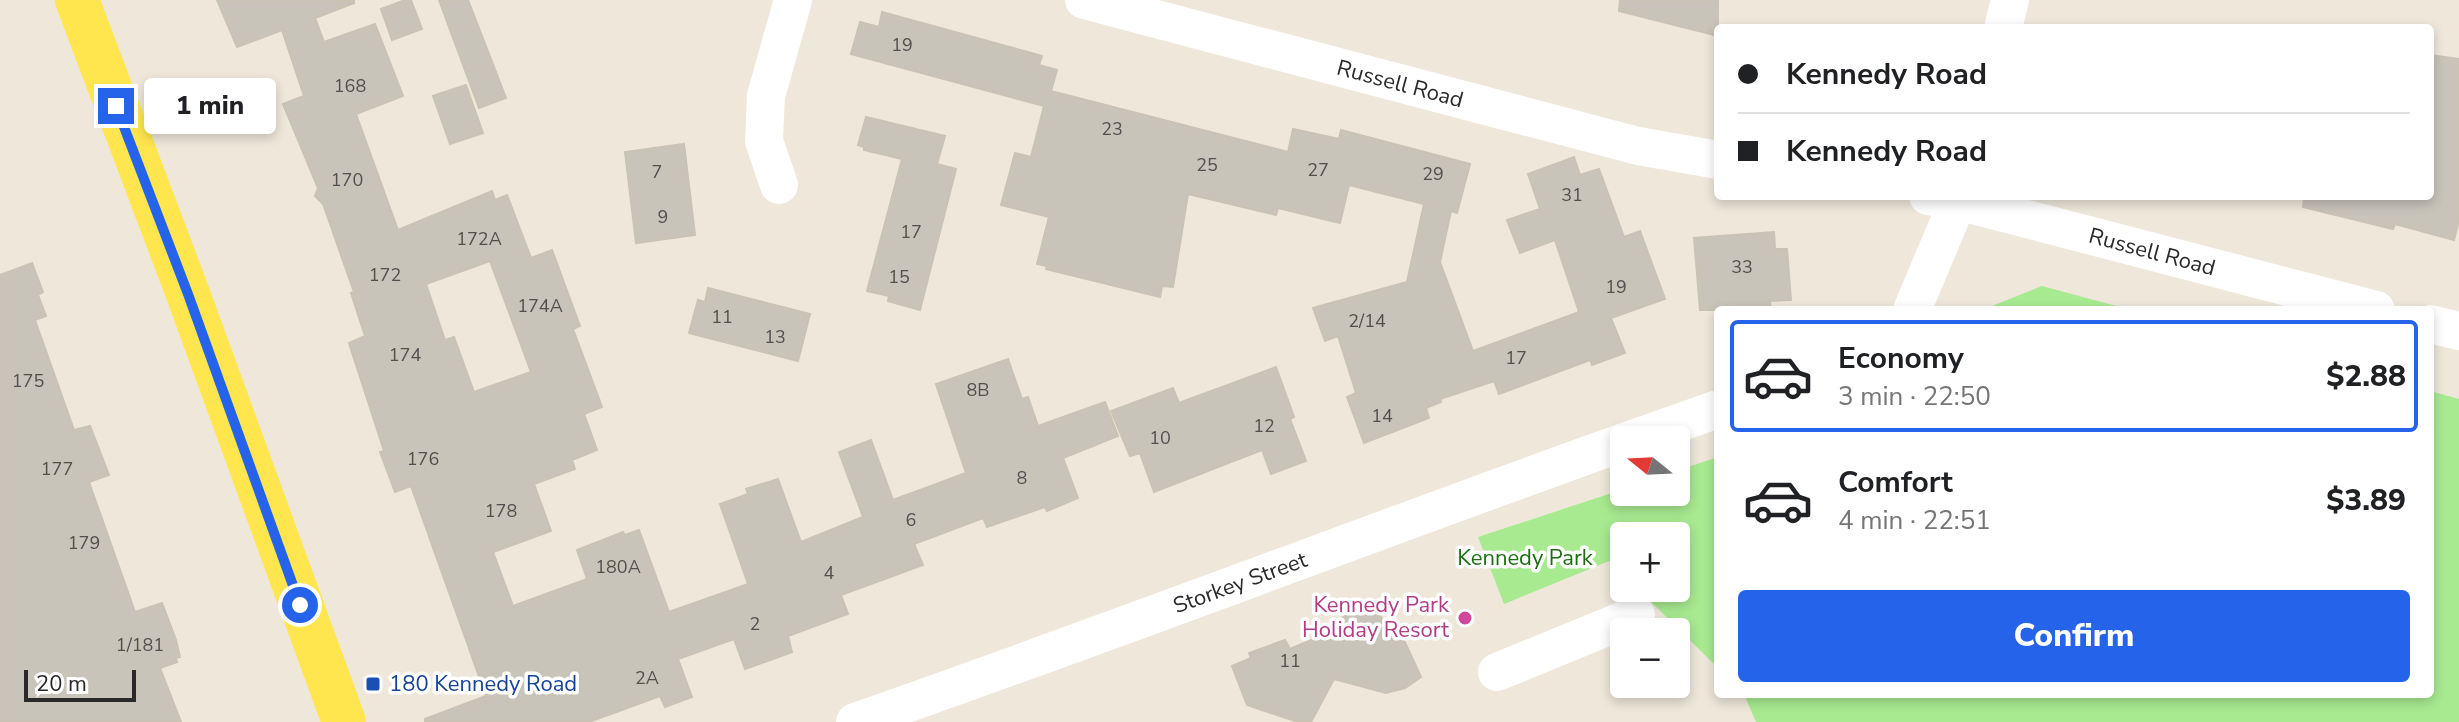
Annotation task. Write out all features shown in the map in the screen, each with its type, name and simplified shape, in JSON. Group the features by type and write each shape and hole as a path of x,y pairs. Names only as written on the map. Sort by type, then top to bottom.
{"main road":[{"path":"77,0 344,722"}],"street":[{"path":"779,185 764,141 766,96 793,0"},
{"name":"Russell Road","path":"1084,0 1638,146 1714,159"},
{"path":"2004,24 2010,0"},
{"path":"1913,306 1948,200"},
{"name":"Russell Road","path":"1957,200 2361,306"},
{"path":"2434,325 2459,331"},
{"path":"1670,426 1714,410"},
{"name":"Storkey Street","path":"855,722 1610,447"},
{"path":"1497,672 1636,615"}],"green space":[{"path":"2042,286 2116,306 1992,306"},
{"path":"2434,392 2459,399 2459,722 1756,722 1746,698 2434,698"},
{"name":"Kennedy Park","path":"1714,458 1714,664 1690,640 1690,618 1667,618 1651,602 1690,602 1690,522 1610,522 1610,562 1504,604 1478,537 1610,494 1610,506 1690,506 1690,466"}],"building":[{"path":"217,0 354,0 354,3 315,18 324,42 375,24 403,96 356,114 398,230 492,191 495,200 507,195 531,258 552,250 580,326 573,329 602,407 584,414 597,450 572,460 575,469 534,484 551,531 493,552 513,606 587,579 577,550 623,532 625,535 639,530 669,612 748,584 720,504 748,494 746,489 778,479 801,542 863,517 839,452 871,440 893,500 966,473 936,384 1008,359 1022,399 1028,397 1038,426 1105,402 1118,436 1063,458 1078,498 1047,511 1045,507 987,527 983,518 914,544 923,565 841,595 848,614 788,636 792,652 745,669 734,639 678,659 692,697 665,707 660,696 589,722 425,722 425,719 486,696 411,486 395,492 380,452 384,451 349,343 365,336 351,293 354,292 323,204 315,196 318,188 283,104 304,96 282,30 237,47","holes":["490,261 531,372 474,392 454,337 445,340 426,284"]},
{"path":"411,0 422,29 392,40 381,9"},
{"path":"439,0 468,0 506,98 479,108"},
{"path":"1620,0 1718,0 1718,24 1714,24 1714,35 1619,11"},
{"path":"882,12 1042,56 1039,65 1057,70 1051,91 1288,152 1293,129 1339,139 1341,130 1470,164 1457,213 1451,211 1440,262 1473,351 1579,312 1555,240 1520,253 1507,220 1540,209 1528,174 1574,157 1580,175 1599,169 1624,237 1640,231 1665,299 1611,318 1625,353 1592,365 1590,360 1499,394 1494,381 1440,399 1441,402 1426,408 1429,418 1364,443 1347,397 1356,393 1338,336 1325,341 1313,308 1407,282 1424,204 1349,185 1340,223 1278,208 1276,215 1188,194 1173,287 1162,286 1160,297 1046,269 1047,266 1037,264 1049,217 1001,205 1015,153 1031,157 1044,106 851,54 860,22 879,27"},
{"path":"2434,56 2459,59 2459,220 2454,240 2395,224 2393,229 2303,207 2304,200 2434,200"},
{"path":"466,85 483,133 450,144 433,96"},
{"path":"866,117 945,136 937,164 956,169 920,310 888,301 889,296 867,291 902,159 864,150 858,145"},
{"path":"684,144 695,235 636,243 625,152"},
{"path":"1774,232 1775,249 1787,249 1791,300 1770,301 1771,306 1714,306 1714,310 1700,310 1694,238"},
{"path":"32,263 43,292 38,295 46,316 35,320 74,430 90,426 109,475 89,482 135,612 162,603 176,640 180,657 176,658 177,662 160,668 181,722 0,722 0,275"},
{"path":"708,288 810,314 798,361 689,333 698,300 705,302"},
{"path":"1276,367 1294,417 1290,419 1306,461 1271,474 1262,450 1154,492 1140,453 1130,456 1111,411 1173,388 1179,403"},
{"path":"1375,605 1385,625 1389,622 1397,640 1403,638 1421,677 1405,688 1386,693 1334,679 1311,722 1298,722 1247,705 1232,666 1251,658 1249,653 1285,640 1290,649 1333,631 1337,621 1355,610"}],"place":[{"name":"Kennedy Park Holiday Resort","path":"1465,618"},
{"name":"180 Kennedy Road","path":"373,684"}],"route":[{"path":"116,106 188,294 300,605"}]}
